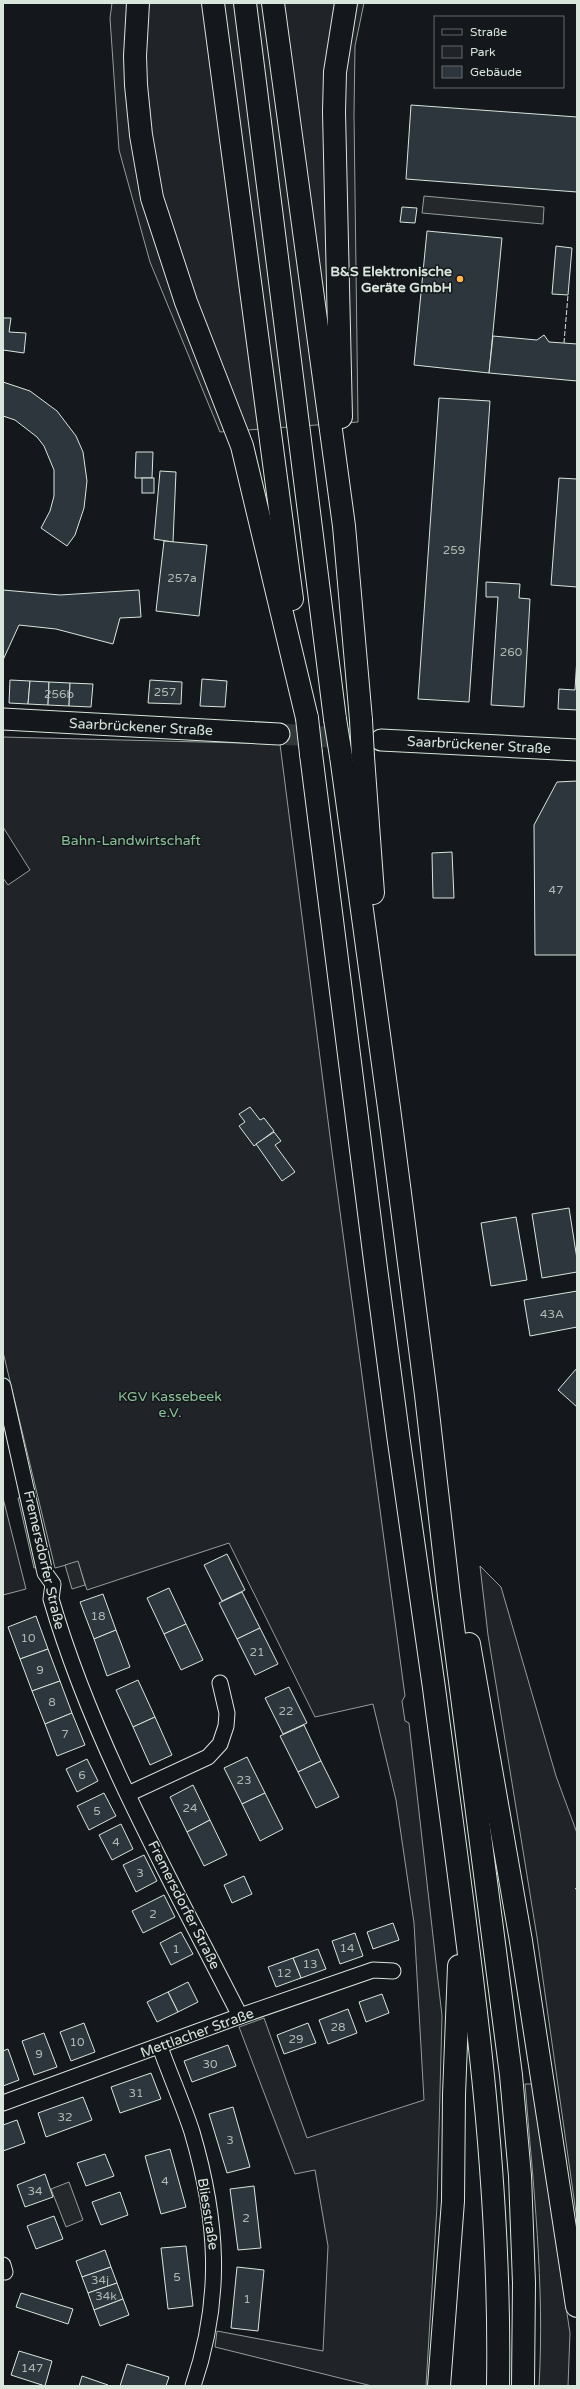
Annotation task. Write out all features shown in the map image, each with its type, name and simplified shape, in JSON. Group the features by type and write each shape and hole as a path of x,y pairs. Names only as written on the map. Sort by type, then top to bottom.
{"highway":[{"path":"138,3 135,56 136,86 141,135 152,198 186,302 242,446 307,718"},
{"path":"213,3 307,718 387,1350 484,2079 493,2178 499,2283 498,2386"},
{"path":"245,3 336,719 426,1395 449,1596 511,2075 520,2176 524,2282 523,2386"},
{"path":"273,3 344,526 361,720 389,1108"},
{"path":"344,526 334,112 335,72 346,3"},
{"path":"443,1536 465,1616 521,1941 577,2306"},
{"path":"439,2386 453,2201 454,2095 462,1905"}],"street":[{"name":"Saarbrückener Straße","path":"3,719 280,734"},
{"name":"Saarbrückener Straße","path":"381,740 577,750"},
{"name":"Fremersdorfer Straße","path":"3,1386 45,1573 53,1584 51,1599 87,1702 128,1794 240,2016"},
{"path":"128,1794 208,1757 220,1744 226,1726 227,1713 220,1683"},
{"name":"Mettlacher Straße","path":"3,2103 160,2047 240,2016 373,1970 393,1971"},
{"name":"Bliesstraße","path":"160,2047 192,2132 210,2208 215,2255 213,2295 193,2386"}],"green space":[{"path":"112,3 364,3 355,46 354,114 358,422 220,432 150,262 119,150 110,18"},
{"path":"3,737 280,744 332,1152 405,1696 402,1701 405,1721 409,1723 442,2016 437,2206 426,2386 372,2386 215,2347 217,2331 323,2351 328,2246 315,2170 295,2174 239,2027 264,2018 307,2138 424,2100 414,1923 396,1800 373,1704 315,1717 229,1543 87,1590 78,1562 55,1568 3,1352 3,878 8,885 30,870 3,827"},
{"path":"3,1498 26,1589 3,1595"},
{"path":"480,1566 501,1587 556,1776 577,1833 577,2220 537,1937 488,1635"},
{"path":"525,2084 532,2084 570,2333 568,2386 539,2386 539,2272 535,2197"}],"shaded area":[{"path":"424,196 544,207 543,224 422,213"},
{"path":"23,1497 40,1567 34,1568 18,1498"},
{"path":"78,1561 85,1585 72,1589 65,1565"},
{"path":"69,2182 83,2220 66,2227 51,2189"}],"building":[{"path":"411,105 577,117 577,192 406,179"},
{"path":"402,207 417,208 415,223 400,222"},
{"name":"B&S Elektronische Geräte GmbH","path":"427,231 502,238 489,373 414,365"},
{"path":"556,246 572,248 568,295 552,294"},
{"path":"3,318 11,318 9,332 26,333 24,353 3,350"},
{"path":"544,335 549,342 577,344 577,381 489,373 493,336 537,340"},
{"path":"3,382 30,391 57,411 76,436 83,452 87,481 84,508 75,535 67,546 41,528 50,511 54,496 54,470 44,446 37,437 15,420 3,416"},
{"path":"439,398 490,401 469,702 418,699"},
{"path":"136,452 153,452 152,478 135,478"},
{"path":"160,471 176,472 173,542 154,539"},
{"path":"142,478 154,478 154,493 142,493"},
{"path":"559,478 577,479 577,587 551,585"},
{"path":"164,541 207,545 199,616 156,611"},
{"path":"486,582 520,584 519,598 530,599 524,707 491,705 498,597 486,597"},
{"path":"3,590 60,595 139,590 141,617 120,618 113,644 56,629 19,625 3,660"},
{"path":"577,657 577,710 558,709 559,689 575,690"},
{"path":"202,679 227,681 225,707 200,706"},
{"path":"10,680 30,681 28,704 9,703"},
{"path":"150,680 182,682 181,704 148,703"},
{"path":"30,681 49,682 48,705 28,704"},
{"path":"49,682 70,683 69,706 48,705"},
{"path":"70,683 93,684 91,707 69,706"},
{"path":"577,781 577,955 535,955 534,825 557,782"},
{"path":"452,852 454,898 433,898 432,853"},
{"path":"250,1107 260,1120 264,1118 274,1131 254,1146 239,1126 245,1122 239,1114"},
{"path":"274,1132 281,1141 275,1145 295,1172 282,1181 256,1144"},
{"path":"569,1208 577,1259 577,1272 542,1278 532,1214"},
{"path":"516,1217 527,1280 491,1286 481,1223"},
{"path":"577,1291 577,1327 530,1336 524,1300"},
{"path":"577,1368 577,1407 558,1390"},
{"path":"227,1554 245,1590 222,1601 204,1565"},
{"path":"169,1588 186,1624 164,1634 147,1598"},
{"path":"242,1592 260,1628 237,1639 219,1603"},
{"path":"103,1594 116,1630 94,1639 80,1602"},
{"path":"36,1616 48,1649 20,1659 8,1627"},
{"path":"186,1624 203,1660 181,1670 164,1634"},
{"path":"260,1628 278,1664 255,1675 237,1639"},
{"path":"116,1630 130,1667 107,1676 94,1639"},
{"path":"48,1649 60,1681 32,1691 20,1659"},
{"path":"138,1680 155,1717 133,1727 116,1690"},
{"path":"60,1681 72,1713 45,1724 32,1691"},
{"path":"289,1687 307,1723 283,1734 265,1698"},
{"path":"72,1713 85,1745 57,1756 45,1724"},
{"path":"155,1717 172,1755 150,1765 133,1727"},
{"path":"304,1725 321,1761 298,1772 280,1736"},
{"path":"247,1757 265,1793 242,1804 224,1768"},
{"path":"87,1759 98,1781 77,1792 66,1769"},
{"path":"321,1761 339,1797 316,1808 298,1772"},
{"path":"193,1785 210,1820 187,1832 170,1797"},
{"path":"104,1793 116,1816 89,1830 77,1806"},
{"path":"265,1793 283,1829 260,1841 242,1804"},
{"path":"210,1820 227,1855 204,1866 187,1832"},
{"path":"121,1824 133,1849 112,1860 99,1835"},
{"path":"144,1855 157,1881 136,1892 123,1865"},
{"path":"244,1876 252,1894 232,1903 224,1885"},
{"path":"164,1895 175,1917 143,1933 132,1911"},
{"path":"393,1923 399,1940 373,1949 367,1932"},
{"path":"181,1932 193,1954 171,1965 160,1943"},
{"path":"355,1933 363,1956 340,1964 332,1941"},
{"path":"318,1949 326,1969 301,1978 293,1958"},
{"path":"293,1958 301,1978 276,1987 268,1967"},
{"path":"188,1982 198,2002 178,2012 168,1992"},
{"path":"168,1992 178,2012 157,2022 147,2002"},
{"path":"382,1994 389,2013 366,2022 359,2002"},
{"path":"348,2009 357,2033 328,2044 319,2020"},
{"path":"84,2023 95,2052 71,2061 60,2032"},
{"path":"308,2023 316,2043 284,2054 277,2035"},
{"path":"44,2033 57,2067 34,2075 22,2041"},
{"path":"228,2045 236,2066 192,2082 184,2061"},
{"path":"8,2049 19,2080 3,2086 3,2051"},
{"path":"151,2073 161,2099 120,2113 111,2087"},
{"path":"83,2097 92,2120 46,2137 38,2113"},
{"path":"233,2107 250,2167 227,2173 209,2114"},
{"path":"17,2120 25,2143 3,2151 3,2125"},
{"path":"170,2149 186,2207 161,2214 145,2156"},
{"path":"105,2154 114,2176 86,2186 77,2163"},
{"path":"45,2174 53,2197 25,2207 17,2185"},
{"path":"254,2186 261,2248 238,2250 230,2189"},
{"path":"120,2192 128,2215 101,2225 92,2202"},
{"path":"54,2216 63,2239 36,2249 27,2226"},
{"path":"186,2246 193,2306 168,2309 161,2248"},
{"path":"105,2250 111,2267 82,2277 76,2261"},
{"path":"111,2267 117,2283 88,2293 82,2277"},
{"path":"237,2267 264,2270 258,2331 231,2328"},
{"path":"117,2283 123,2299 94,2310 88,2293"},
{"path":"21,2293 73,2309 68,2324 16,2307"},
{"path":"123,2299 129,2315 100,2326 94,2310"},
{"path":"19,2351 52,2361 45,2386 11,2375"},
{"path":"127,2364 169,2377 166,2386 120,2386"},
{"path":"82,2376 108,2385 108,2386 79,2386"}],"tunnel":[{"path":"279,734 379,740"}],"fence":[{"path":"564,343 568,295"}],"place":[{"name":"B&S Elektronische Geräte GmbH","path":"460,279"}],"park label":[{"name":"Bahn-Landwirtschaft","path":"131,840"},
{"name":"KGV Kassebeek e.V.","path":"170,1404"}]}
